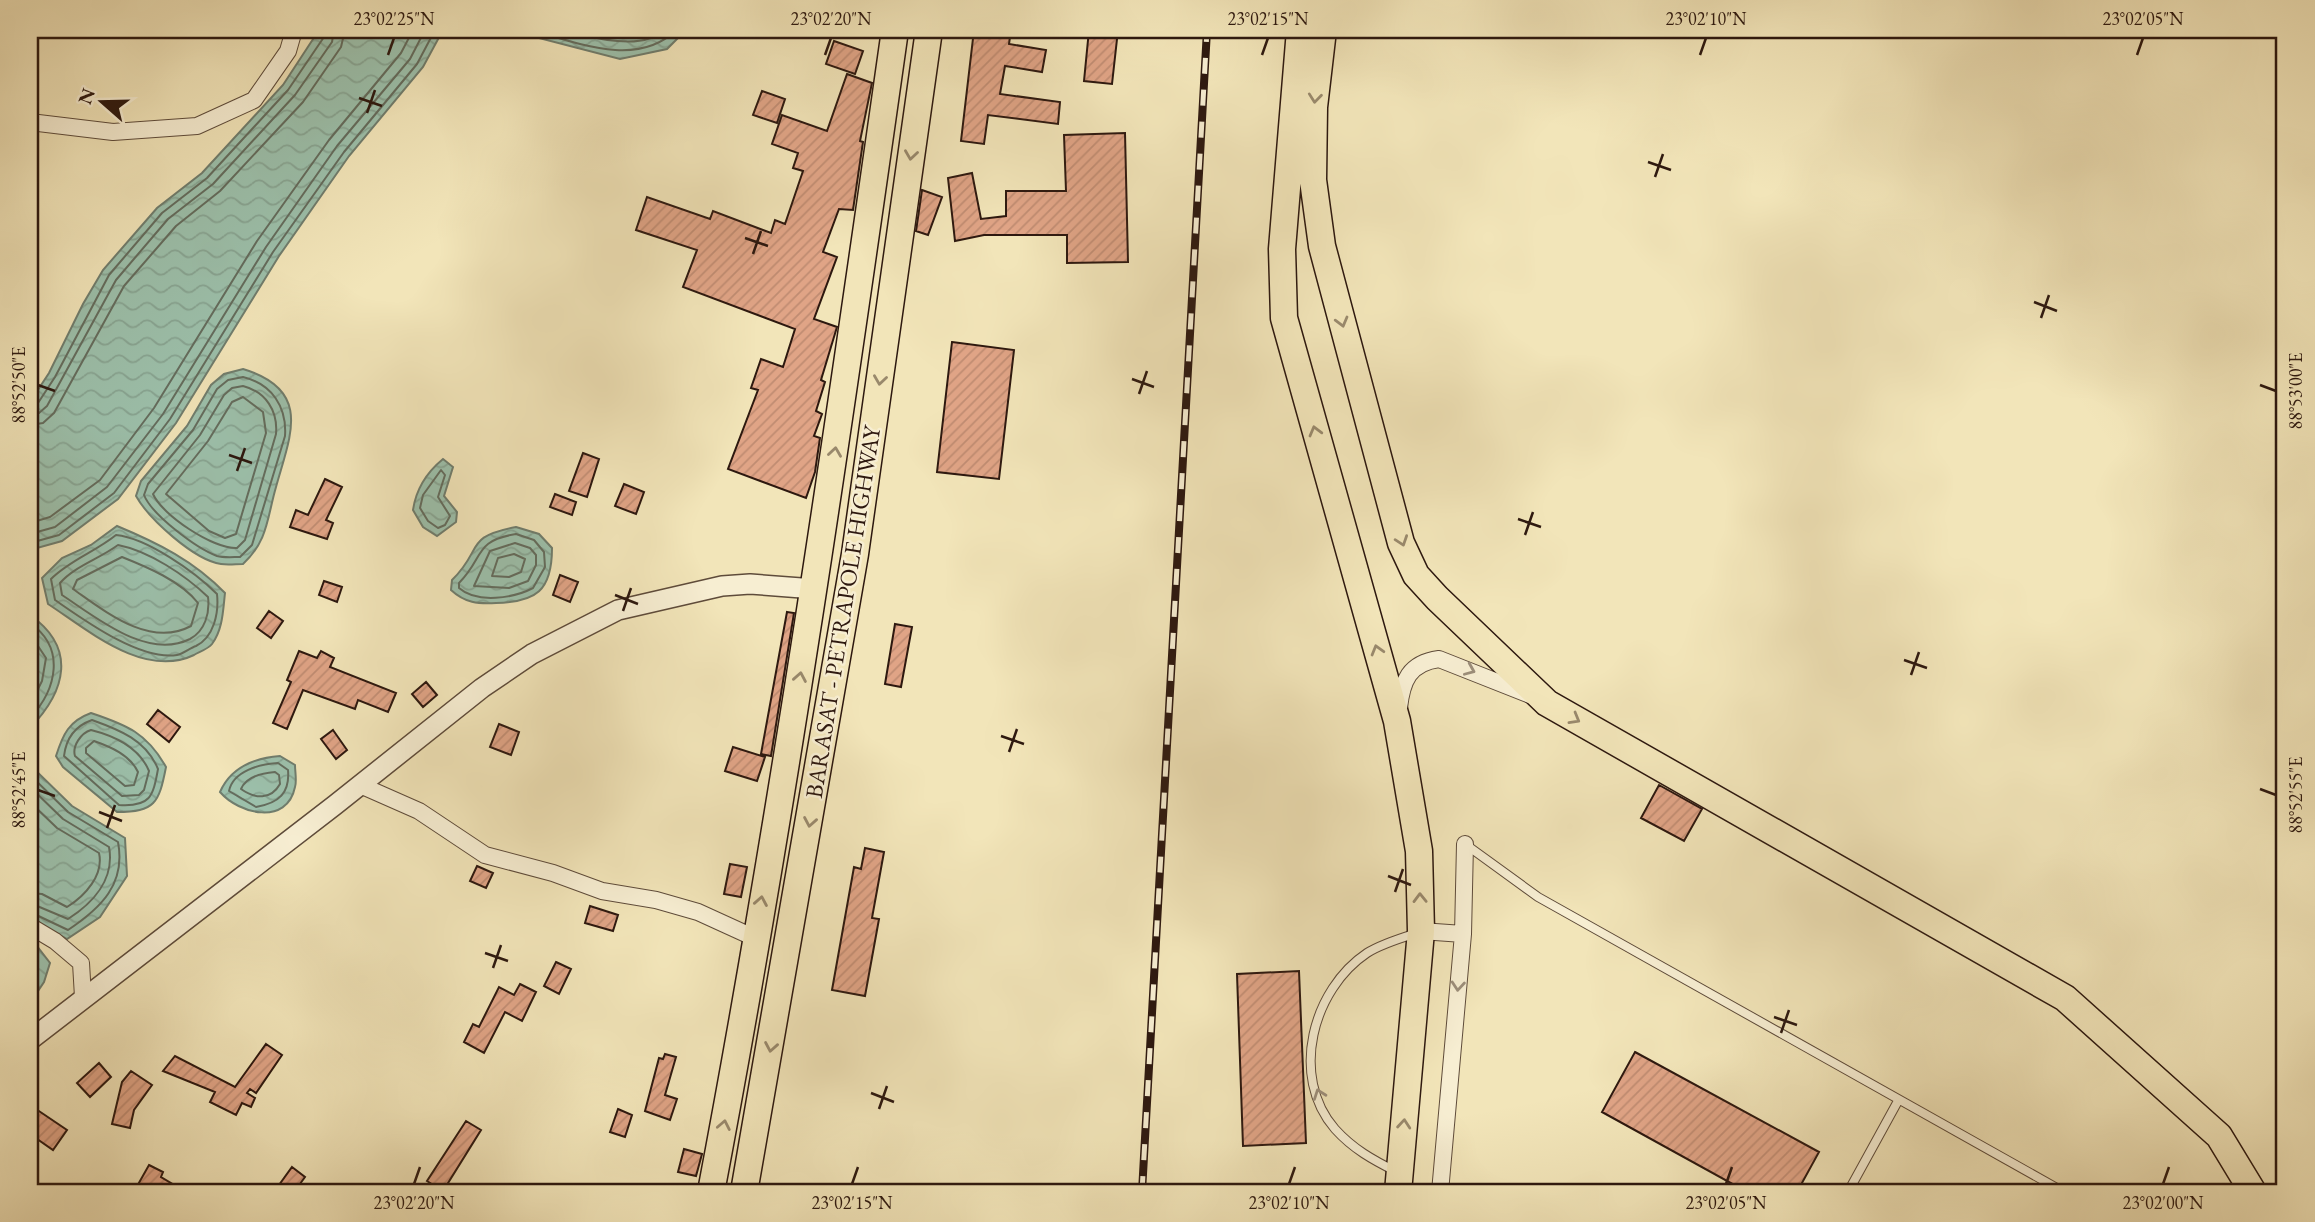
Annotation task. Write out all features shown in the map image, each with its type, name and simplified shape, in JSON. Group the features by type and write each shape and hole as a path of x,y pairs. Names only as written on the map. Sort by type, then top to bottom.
{"highway":[{"name":"BARASAT - PETRAPOLE HIGHWAY","path":"711,1192 742,1028 815,589 895,30"},
{"name":"BARASAT - PETRAPOLE HIGHWAY","path":"744,1192 855,554 929,30"},
{"path":"1300,30 1282,249 1284,318 1397,721 1419,851 1421,931 1399,1183"},
{"path":"1322,30 1314,107 1313,180 1322,246 1401,543 1416,575 1547,703 2065,998 2219,1136 2253,1192"}],"street":[{"path":"30,122 113,132 197,126 254,100 288,51 294,30"},
{"path":"30,1040 482,688 531,654 618,610 722,586 750,584 815,589"},
{"path":"1397,721 1402,684 1408,674 1427,661 1450,662 1547,703"},
{"path":"360,785 419,811 485,855 553,873 602,891 656,900 698,912 755,938"},
{"path":"1440,1192 1463,934 1465,844"},
{"path":"30,926 55,941 80,963 83,997"},
{"path":"1421,931 1463,934"}],"lane":[{"path":"1465,844 1538,897 2064,1192"},
{"path":"1399,1183 1362,1154 1333,1126 1316,1091 1310,1051 1318,1013 1338,978 1368,952 1421,931"},
{"path":"1848,1192 1898,1101"}],"water":[{"path":"319,30 443,30 423,67 349,156 279,256 176,423 118,499 62,541 30,550 30,402 49,373 83,304 103,270 157,208 202,173 283,85"},
{"path":"508,30 686,30 667,49 620,59"},
{"path":"243,369 265,378 280,389 288,402 290,433 262,538 243,564 224,564 198,555 173,537 151,516 136,496 141,481 187,426 211,385 224,374"},
{"path":"443,459 453,467 444,496 457,512 456,522 437,536 423,527 413,510 423,482"},
{"path":"117,526 175,554 201,571 225,593 220,626 212,644 194,655 175,661 156,661 117,648 48,604 42,578 62,558 91,545"},
{"path":"516,527 539,534 552,548 549,575 539,591 522,600 483,603 467,600 451,590 452,580 481,540 488,535"},
{"path":"30,615 55,641 61,670 52,699 30,728"},
{"path":"91,713 135,732 159,755 166,767 161,789 153,803 147,807 130,812 117,812 63,767 56,756 61,741 72,724"},
{"path":"280,756 295,765 296,776 296,785 283,807 273,812 250,810 228,800 220,792 230,776 244,765"},
{"path":"30,765 72,806 125,838 127,876 100,917 67,939 30,918"},
{"path":"30,937 50,963 44,982 30,1003"}],"building":[{"path":"974,30 1011,30 1009,44 1046,50 1042,72 1005,66 1000,94 1060,102 1058,124 988,115 984,144 961,141"},
{"path":"1089,30 1118,30 1112,84 1084,81"},
{"path":"834,41 863,51 855,74 826,64"},
{"path":"847,74 872,83 860,141 863,142 853,210 839,209 823,252 837,257 814,319 837,327 821,380 825,382 816,411 822,414 814,436 820,438 815,472 806,498 728,469 758,390 751,388 761,359 783,367 795,329 683,287 697,250 636,230 647,197 710,219 713,211 771,233 775,220 785,224 803,171 793,168 798,153 772,144 782,115 827,131"},
{"path":"762,91 785,99 777,123 753,115"},
{"path":"1125,133 1128,262 1067,263 1067,235 984,235 955,241 948,178 972,173 981,219 1006,216 1006,191 1066,191 1064,135"},
{"path":"922,190 942,197 928,235 916,231"},
{"path":"952,342 1014,350 999,479 937,472"},
{"path":"583,453 599,459 587,497 569,491"},
{"path":"325,479 342,487 326,520 333,523 327,539 290,527 296,510 308,515"},
{"path":"624,484 644,492 636,514 615,506"},
{"path":"555,494 576,502 572,515 550,507"},
{"path":"560,575 578,582 570,602 553,595"},
{"path":"324,581 342,587 337,602 319,595"},
{"path":"269,611 283,621 271,638 257,628"},
{"path":"787,612 794,613 771,756 761,754"},
{"path":"895,624 912,627 901,687 885,684"},
{"path":"299,651 317,658 321,651 334,658 330,667 396,693 388,712 358,700 355,709 303,690 287,729 273,723 291,682 287,680"},
{"path":"426,682 437,695 423,707 412,694"},
{"path":"158,710 180,727 169,742 147,724"},
{"path":"499,724 519,732 511,755 490,747"},
{"path":"333,730 347,750 336,759 321,739"},
{"path":"733,747 765,757 757,781 725,771"},
{"path":"1659,785 1702,809 1684,841 1641,818"},
{"path":"865,848 884,852 872,918 879,919 865,996 832,990 854,867 861,869"},
{"path":"730,864 747,867 741,897 724,894"},
{"path":"477,866 493,873 486,888 470,881"},
{"path":"590,906 618,915 613,931 585,923"},
{"path":"556,962 571,969 559,994 544,986"},
{"path":"1299,971 1306,1143 1243,1146 1237,974"},
{"path":"520,984 536,992 522,1021 505,1012 484,1053 464,1042 473,1024 479,1027 499,987 514,995"},
{"path":"266,1044 282,1055 256,1093 250,1089 247,1093 255,1098 251,1107 242,1103 236,1115 210,1102 215,1092 163,1071 175,1056 235,1087"},
{"path":"1635,1052 1819,1152 1797,1192 1747,1192 1602,1112"},
{"path":"665,1054 676,1057 665,1095 677,1099 670,1120 645,1111 659,1058 663,1059"},
{"path":"99,1063 111,1077 90,1097 77,1083"},
{"path":"131,1071 152,1085 134,1110 130,1128 112,1124 122,1082"},
{"path":"30,1105 67,1130 53,1150 30,1134"},
{"path":"618,1109 632,1115 625,1137 610,1132"},
{"path":"466,1121 481,1130 443,1191 427,1181"},
{"path":"684,1149 702,1154 696,1176 678,1172"},
{"path":"149,1165 163,1172 161,1177 186,1192 144,1192 136,1188"},
{"path":"292,1167 305,1177 294,1192 289,1192 279,1185"}],"railway":[{"path":"1142,1192 1207,30"}]}
